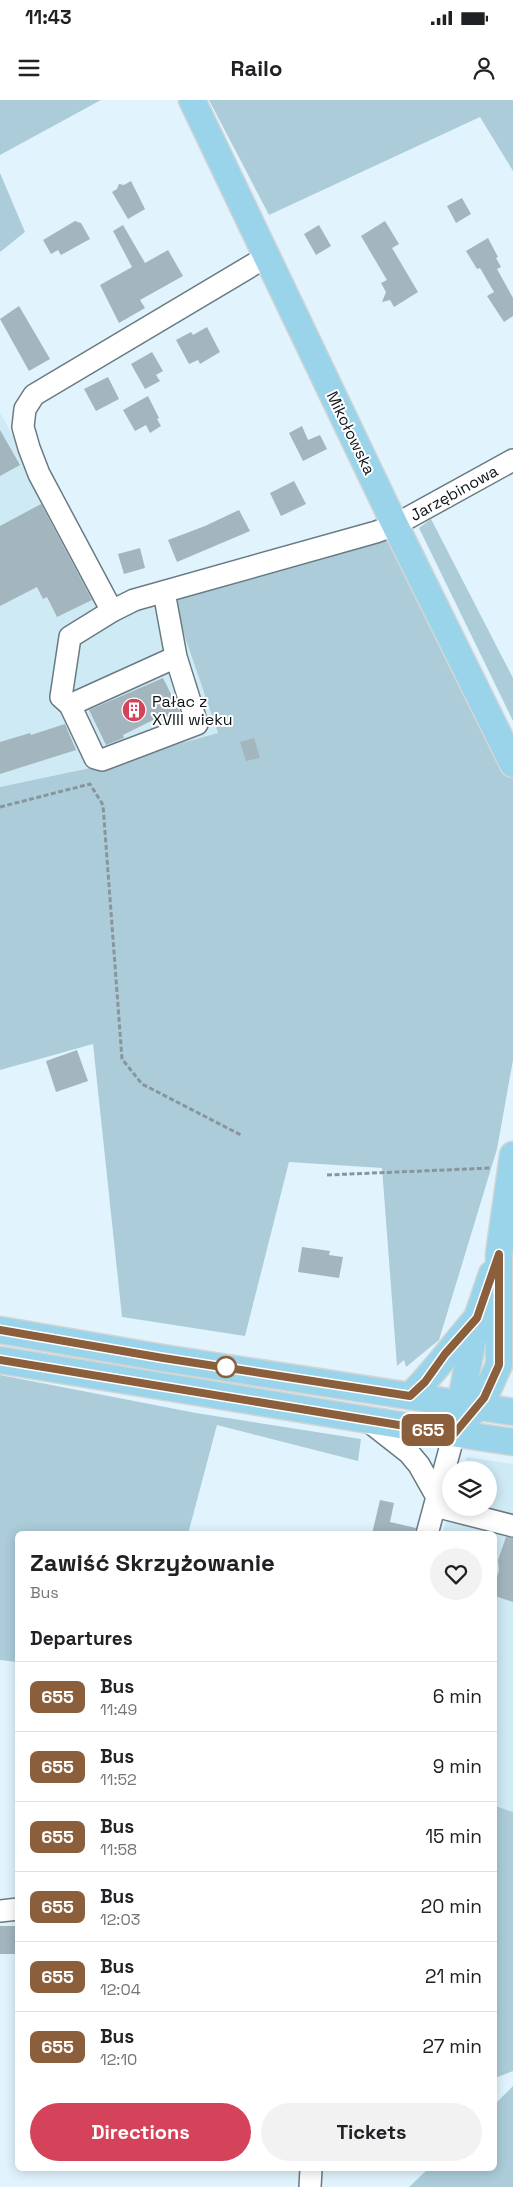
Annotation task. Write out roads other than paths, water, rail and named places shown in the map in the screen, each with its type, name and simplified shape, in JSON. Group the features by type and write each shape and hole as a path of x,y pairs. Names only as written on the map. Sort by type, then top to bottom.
{"main road":[{"name":"Mikołowska","path":"192,100 395,525 513,764"},
{"path":"469,1405 477,1318 499,1254 512,1161"},
{"path":"454,1434 469,1405 506,1373 499,1254"},
{"path":"410,1396 425,1382 445,1354 477,1318"},
{"path":"0,1330 163,1358 513,1412"},
{"path":"0,1360 513,1442"}],"street":[{"path":"112,611 39,474 23,427 25,409 34,395 266,257"},
{"name":"Jarzębinowa","path":"70,705 62,697 70,637 112,611 134,600 395,525 513,460"},
{"path":"164,592 176,657 197,724 102,760 95,758 70,705 176,657"},
{"path":"367,1420 408,1453 423,1471 436,1501 513,1526"},
{"path":"428,1531 454,1434"},
{"path":"0,1911 15,1909"},
{"path":"310,2187 311,2171"}],"place":[{"name":"Pałac z XVIII wieku","path":"134,710"}]}
